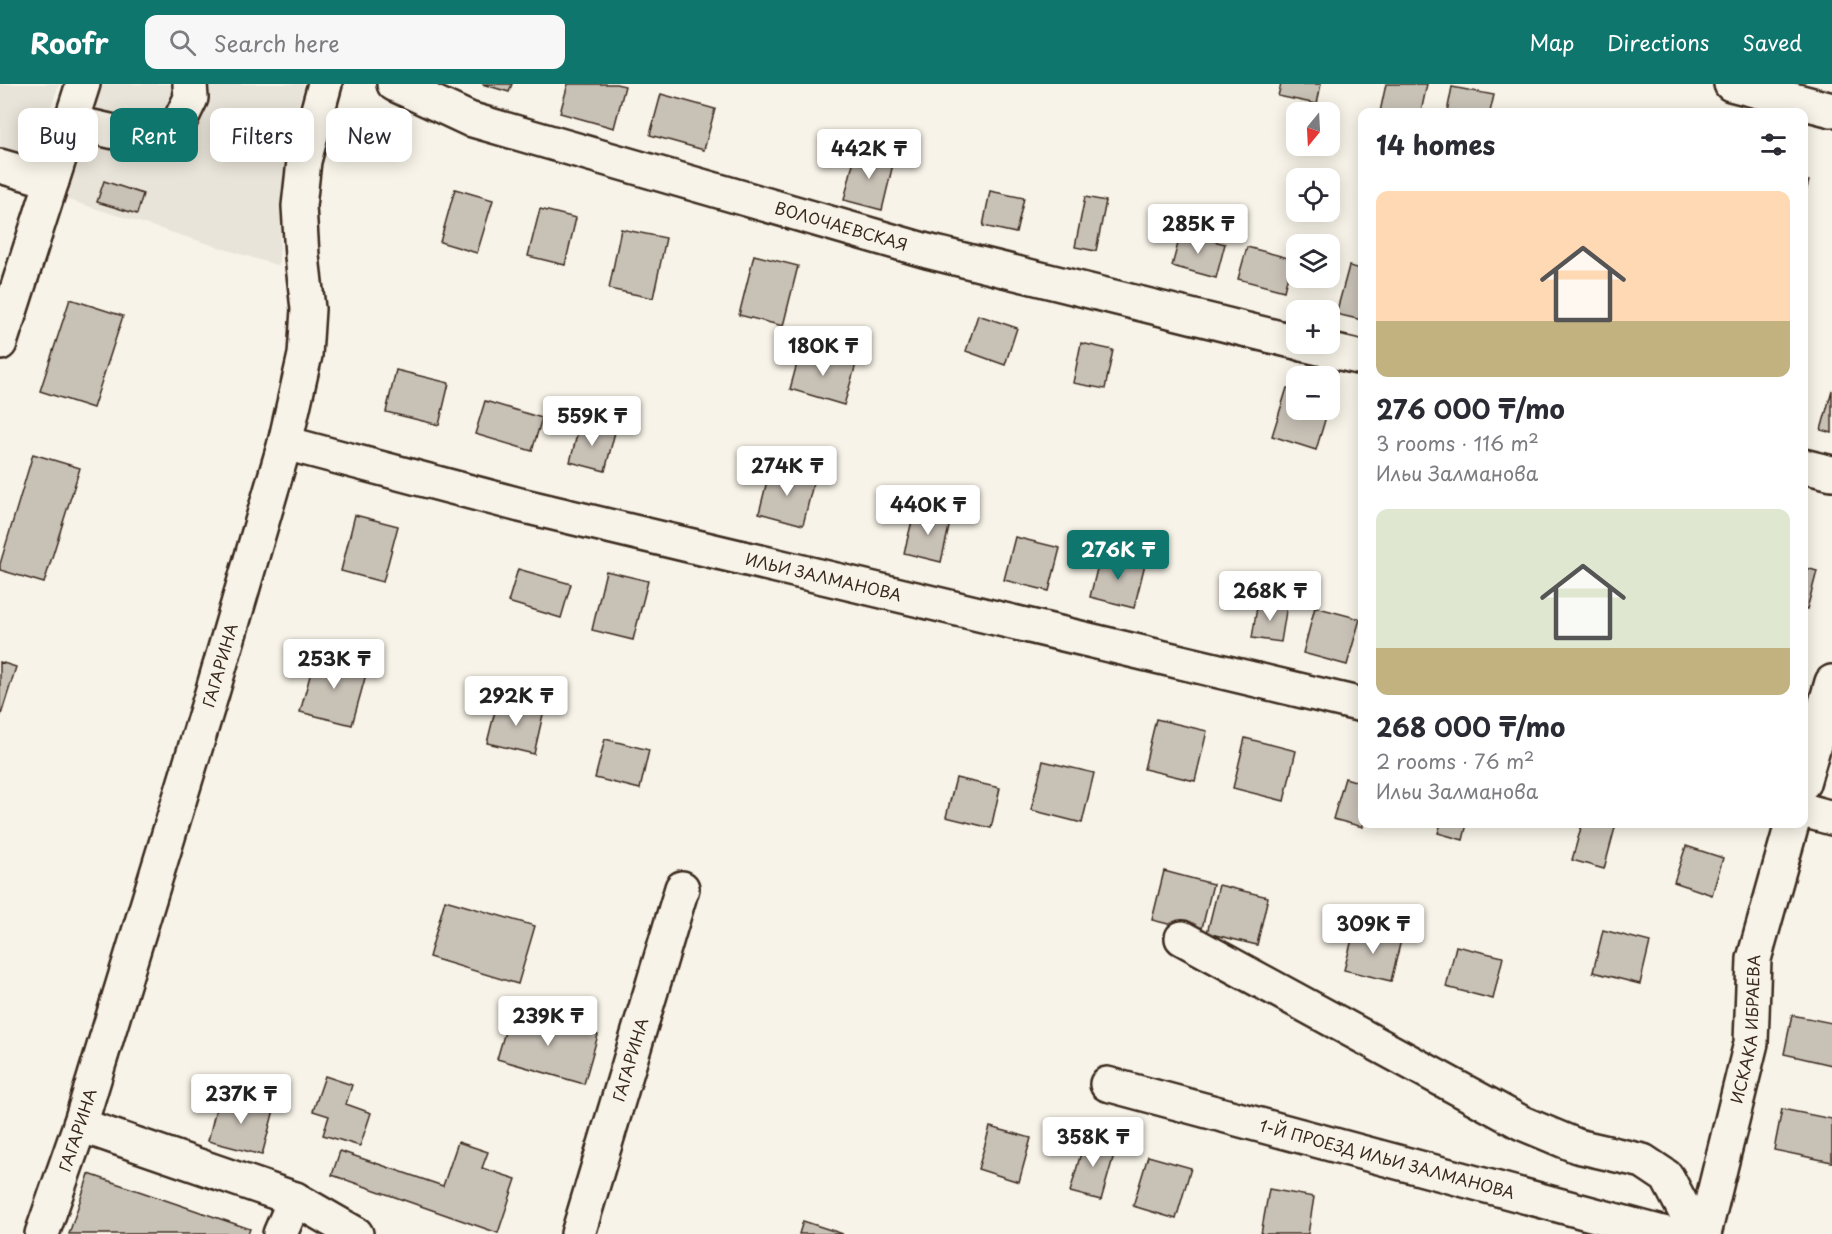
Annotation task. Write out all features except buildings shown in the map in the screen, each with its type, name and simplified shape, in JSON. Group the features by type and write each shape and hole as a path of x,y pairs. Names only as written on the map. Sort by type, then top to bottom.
{"street":[{"path":"75,108 83,84"},
{"path":"98,128 119,133 160,136 176,129 191,98 190,84"},
{"name":"ГАГАРИНА","path":"42,1234 80,1125 212,693 285,443 305,355 308,309 299,206 304,161 325,84"},
{"name":"ВОЛОЧАЕВСКАЯ","path":"394,84 469,119 927,251 1286,340"},
{"path":"1731,84 1832,110"},
{"path":"0,343 58,162"},
{"path":"0,166 52,182"},
{"path":"1340,353 1358,357"},
{"name":"ИЛЬИ ЗАЛМАНОВА","path":"285,443 532,507 1358,704"},
{"path":"1808,467 1832,473"},
{"path":"1808,766 1832,682"},
{"path":"1808,811 1832,818"},
{"name":"ИСКАКА ИБРАЕВА","path":"1704,1234 1751,1043 1754,959 1791,828"},
{"name":"ГАГАРИНА","path":"578,1234 682,888"},
{"path":"1182,938 1522,1123 1577,1146 1643,1161 1667,1177 1697,1234"},
{"name":"1-Й ПРОЕЗД ИЛЬИ ЗАЛМАНОВА","path":"1107,1084 1666,1234"},
{"path":"80,1125 295,1199 356,1234"},
{"path":"280,1234 295,1199"}],"shaded area":[{"path":"0,84 59,84 51,108 18,108 18,152 0,146"},
{"path":"101,84 304,84 298,108 210,108 210,162 284,162 279,266 65,199 77,162 98,162 98,108 93,108"}]}
